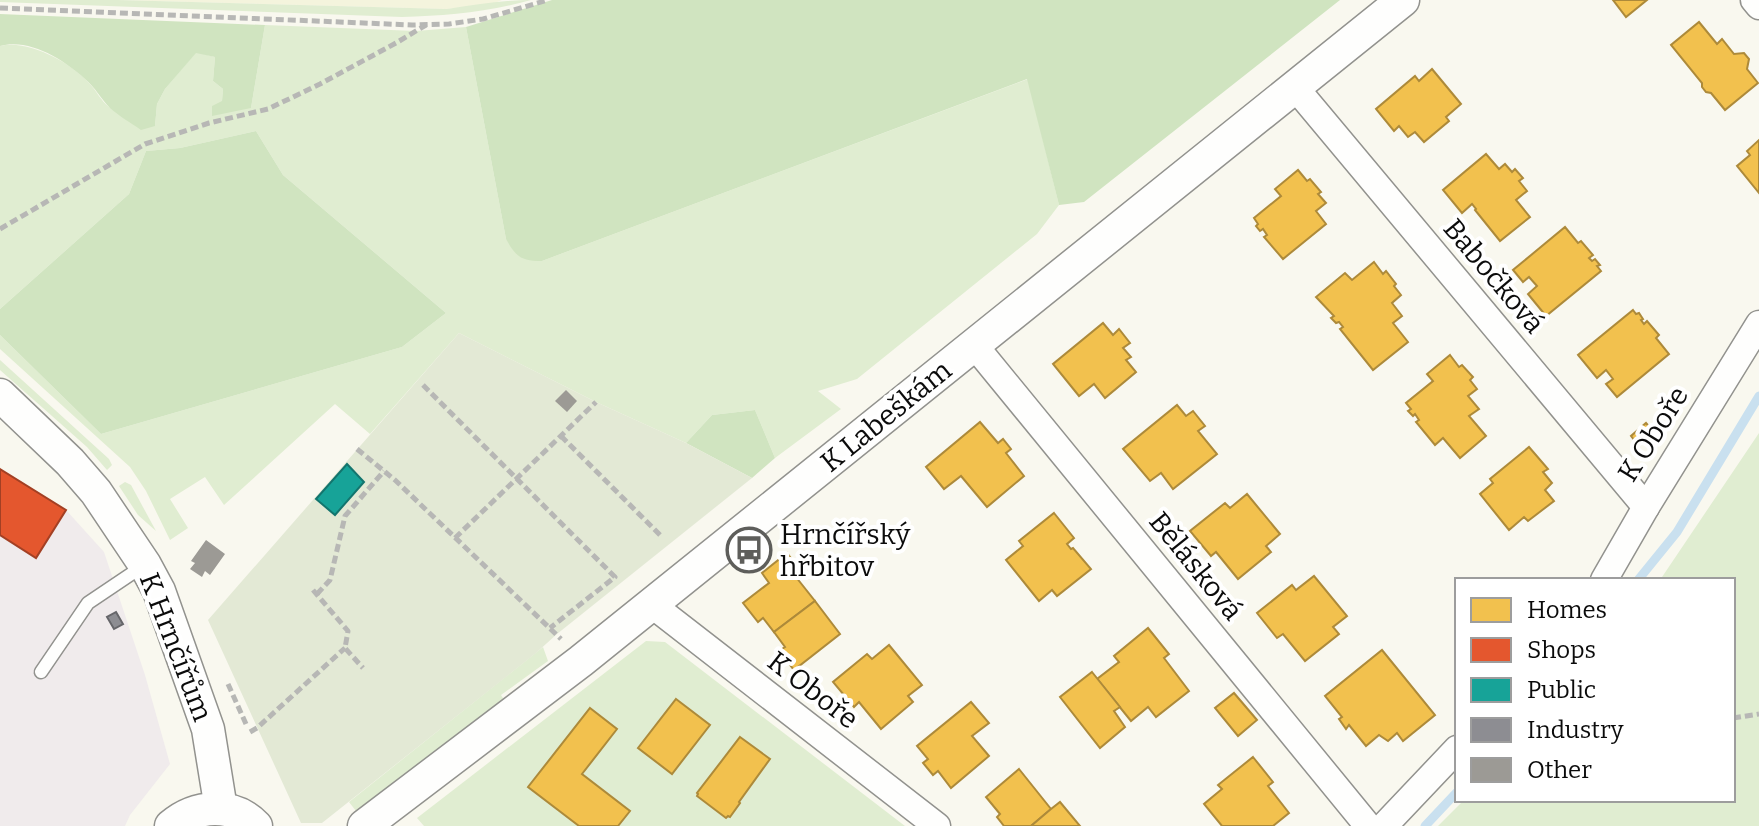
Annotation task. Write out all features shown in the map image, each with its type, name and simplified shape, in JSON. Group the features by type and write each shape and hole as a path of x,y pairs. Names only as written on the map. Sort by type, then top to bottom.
{"street":[{"name":"K Labeškám","path":"364,826 581,661 1403,0"},
{"path":"1754,0 1759,6"},
{"name":"Babočková","path":"1294,86 1646,507"},
{"name":"K Oboře","path":"1605,578 1759,324"},
{"name":"Bělásková","path":"975,346 1368,826"},
{"name":"K Hrnčířům","path":"0,395 70,462 96,492 159,591 208,729 221,809"},
{"name":"K Oboře","path":"651,604 937,826"},
{"path":"1384,826 1455,751"},
{"path":"171,826 188,814 204,809 237,813 256,826"}],"lane":[{"path":"41,672 88,603 145,565"}],"path":[{"path":"0,8 449,24 483,19 548,0"},
{"path":"0,229 145,144 209,123 268,109 320,84 427,24"},
{"path":"423,385 615,577 550,628"},
{"path":"455,538 596,402"},
{"path":"561,436 660,535"},
{"path":"357,449 567,645"},
{"path":"250,732 345,648 348,631 315,592 330,580 345,516 384,471"},
{"path":"345,648 363,668"},
{"path":"228,683 246,724"},
{"path":"1735,718 1759,714"}],"shaded area":[{"path":"66,510 104,552 145,675 170,764 130,815 125,826 0,826 0,535 36,557"}],"green space":[{"path":"0,0 447,9 531,0 467,13 402,17"},
{"path":"118,0 502,0 447,9"},
{"path":"552,0 1340,0 1084,202 1059,205 1027,79 542,261 535,261 520,257 506,239 466,27"},
{"path":"0,14 265,25 251,108 212,116 212,106 222,101 223,89 213,81 215,57 196,53 165,89 157,104 155,126 141,130 110,108 89,82 57,58 23,45 0,46"},
{"path":"265,25 416,31 466,27 506,239 542,261 1028,79 1059,205 1037,234 857,379 818,391 841,409 775,458 755,410 712,415 686,443 459,333 370,434 335,404 224,505 205,477 170,499 188,528 170,540 146,491 130,467 0,349 0,335 101,434 402,347 446,313 283,175 256,131 180,148 146,151 129,194 0,309 0,46 23,46 60,60 81,75 109,107 155,126 157,104 165,89 196,52 215,57 213,81 223,89 222,102 251,108"},
{"path":"256,131 283,175 446,313 402,347 101,434 0,335 0,309 129,194 146,151 180,148"},
{"path":"459,333 752,478 322,823 301,823 208,620"},
{"path":"0,360 112,465 107,470 87,447 0,370"},
{"path":"755,410 775,458 752,478 686,443 712,415"},
{"path":"1759,433 1759,826 1438,826 1462,802 1735,802 1735,578 1661,578"},
{"path":"125,482 131,485 156,531 138,515 119,486"},
{"path":"646,641 665,642 905,826 424,826 417,818"},
{"path":"543,647 548,661 501,695 506,703 386,793 356,811 349,802"}],"building: Homes":[{"path":"1613,0 1647,0 1626,17"},
{"path":"1699,22 1717,44 1722,39 1734,54 1744,53 1749,59 1747,69 1758,83 1725,110 1711,93 1706,92 1671,45"},
{"path":"1432,69 1461,104 1446,117 1449,121 1424,142 1415,132 1408,137 1399,126 1394,131 1376,109 1415,76 1419,81"},
{"path":"1759,140 1759,193 1737,166 1750,155 1747,151"},
{"path":"1486,154 1499,169 1505,164 1512,172 1515,169 1523,178 1519,181 1527,191 1516,200 1530,217 1500,241 1472,204 1462,213 1443,190"},
{"path":"1298,170 1321,192 1318,194 1326,203 1316,211 1326,224 1283,259 1264,237 1267,235 1263,229 1260,231 1256,226 1258,224 1254,218 1281,196 1275,189"},
{"path":"1565,227 1593,255 1589,258 1592,261 1595,259 1601,271 1546,316 1528,294 1537,286 1529,277 1523,282 1513,270"},
{"path":"1374,262 1383,274 1386,271 1401,295 1392,303 1402,316 1393,323 1408,342 1373,370 1340,329 1343,327 1331,318 1334,316 1316,297 1345,273 1352,280"},
{"path":"1633,310 1639,313 1644,324 1647,321 1659,335 1656,338 1669,354 1617,397 1606,384 1613,379 1606,370 1597,378 1578,355"},
{"path":"1103,323 1113,335 1119,329 1130,343 1123,348 1131,357 1126,360 1136,372 1105,398 1094,384 1079,396 1053,364"},
{"path":"1450,355 1459,367 1462,365 1473,377 1470,380 1477,389 1468,396 1479,409 1469,416 1486,436 1460,458 1443,438 1435,445 1416,422 1419,420 1415,414 1413,416 1408,411 1411,409 1406,403 1433,381 1427,374"},
{"path":"1177,405 1186,416 1193,411 1205,426 1198,431 1217,454 1173,489 1161,473 1150,481 1123,449"},
{"path":"980,422 998,443 1003,439 1011,449 1006,453 1024,476 987,507 961,476 944,489 926,467"},
{"path":"1646,423 1653,431 1638,445 1631,436"},
{"path":"1529,447 1548,469 1543,472 1552,483 1545,490 1554,501 1528,521 1524,517 1509,530 1480,494 1493,483 1490,479"},
{"path":"1247,494 1280,534 1266,546 1271,552 1238,579 1216,552 1211,556 1190,531 1225,503 1230,508"},
{"path":"1054,513 1074,538 1067,544 1091,569 1057,596 1052,590 1039,601 1006,560 1023,546 1019,541"},
{"path":"787,553 798,567 792,572 815,601 774,632 763,618 758,622 743,603 769,583 762,573"},
{"path":"1314,576 1347,616 1333,627 1339,634 1305,661 1283,634 1277,638 1257,613 1292,585 1296,590"},
{"path":"815,601 840,634 794,670 779,651 785,647 774,632"},
{"path":"1148,628 1169,654 1164,658 1189,691 1156,717 1148,707 1131,721 1097,679 1119,662 1114,656"},
{"path":"889,645 922,685 908,696 913,702 881,729 859,702 854,707 833,682 867,654 872,659"},
{"path":"1382,650 1435,715 1403,741 1397,733 1388,741 1379,735 1366,746 1349,725 1346,729 1339,719 1342,717 1325,696"},
{"path":"1092,672 1120,707 1114,711 1125,727 1100,748 1060,697"},
{"path":"1234,693 1257,720 1238,736 1215,708"},
{"path":"676,699 710,725 672,774 638,748"},
{"path":"971,702 989,723 972,736 989,756 951,788 938,771 933,775 923,763 928,759 917,746"},
{"path":"590,708 617,729 582,774 630,811 618,826 579,826 528,787"},
{"path":"740,737 770,759 730,817 726,818 697,793"},
{"path":"1253,757 1273,782 1268,786 1289,813 1273,826 1222,826 1204,804 1222,789 1218,785"},
{"path":"1019,769 1051,809 1031,826 1004,826 997,817 1000,814 986,797"},
{"path":"1060,802 1080,826 1031,826 1051,809"}],"building: Shops":[{"path":"0,469 66,510 36,558 0,535"}],"building: Public":[{"path":"347,464 364,482 335,515 316,499"}],"building: Industry":[{"path":"116,612 123,624 114,629 107,617"}],"building: Other":[{"path":"566,390 577,401 567,412 555,401"},
{"path":"206,540 225,554 210,575 205,571 202,577 190,569 195,563 191,561"}],"waterway":[{"path":"1640,578 1677,532 1759,396"},
{"path":"1425,826 1455,794"}],"place":[{"name":"Hrnčířský hřbitov","path":"749,550"}]}
